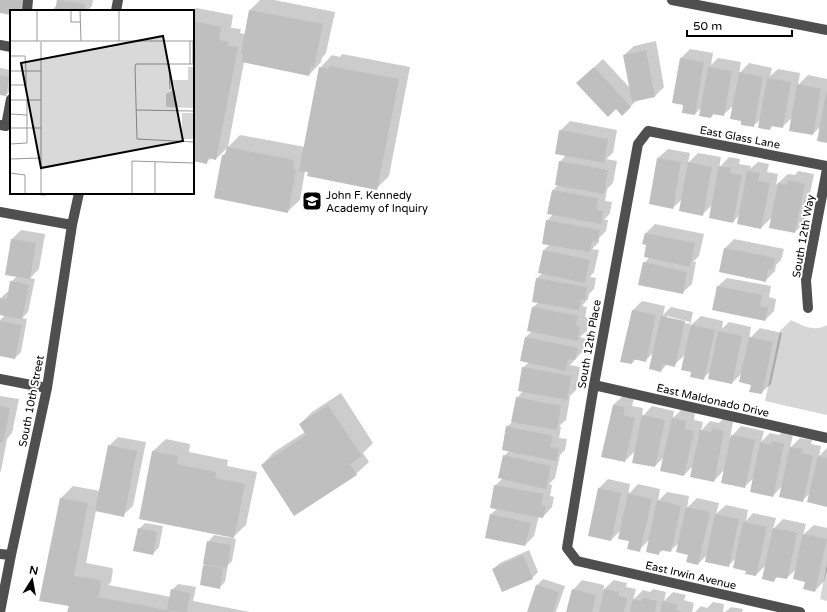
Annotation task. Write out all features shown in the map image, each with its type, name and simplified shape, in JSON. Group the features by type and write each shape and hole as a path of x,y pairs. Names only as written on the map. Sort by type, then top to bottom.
{"street":[{"path":"27,10 28,0"},
{"path":"116,10 118,0"},
{"path":"672,0 827,30"},
{"path":"0,45 10,47"},
{"path":"0,125 6,126 10,104"},
{"name":"East Glass Lane","path":"648,131 827,167"},
{"name":"South 12th Place","path":"577,561 567,548 594,385 638,144 648,131"},
{"name":"South 12th Way","path":"808,308 806,280 827,167"},
{"name":"South 10th Street","path":"0,612 47,388 72,226 79,194"},
{"path":"0,212 72,226"},
{"path":"0,379 47,388"},
{"name":"East Maldonado Drive","path":"594,385 827,438"},
{"path":"0,554 11,555"},
{"name":"East Irwin Avenue","path":"577,561 800,612"}],"shaded area":[{"path":"791,320 813,328 827,325 827,415 765,401 780,331"},
{"path":"827,564 827,601 820,599"}],"building":[{"path":"0,0 22,0 20,10 10,10 10,15 0,13"},
{"path":"57,0 85,4 84,10 55,10"},
{"path":"249,10 323,24 314,67 311,66 309,76 242,62 243,54 241,53"},
{"path":"194,21 221,27 219,40 229,42 228,46 238,47 216,160 208,158 207,164 194,161"},
{"path":"646,50 655,97 632,102 623,55"},
{"path":"680,58 704,62 695,115 682,113 683,105 672,103"},
{"path":"329,66 399,79 377,190 307,176 308,172 299,171 319,67 329,69"},
{"path":"594,67 631,107 622,116 616,109 608,117 576,83"},
{"path":"708,67 732,71 724,116 712,114 711,118 699,116"},
{"path":"739,72 763,77 754,127 741,125 741,121 730,119"},
{"path":"0,75 9,77 6,96 0,95"},
{"path":"767,78 791,82 783,128 771,126 770,130 758,128"},
{"path":"797,84 821,89 813,135 789,131"},
{"path":"827,92 827,143 817,141"},
{"path":"559,130 608,139 604,163 555,154"},
{"path":"227,147 294,160 293,169 296,170 288,213 214,198 222,155 225,155"},
{"path":"657,158 681,162 673,209 649,204"},
{"path":"559,161 608,170 604,194 555,185"},
{"path":"688,162 712,167 703,216 679,211"},
{"path":"719,166 731,168 730,173 742,175 733,223 709,218"},
{"path":"747,171 760,173 758,181 770,183 761,229 737,224"},
{"path":"788,180 805,184 795,233 769,228 778,183 787,185"},
{"path":"552,190 598,198 596,210 603,211 601,224 547,214"},
{"path":"32,194 46,194 45,196"},
{"path":"546,220 600,230 597,242 592,241 590,252 542,244"},
{"path":"645,233 695,243 690,267 644,257 646,245 642,244"},
{"path":"11,239 36,243 30,279 5,275"},
{"path":"724,248 775,258 772,270 768,269 766,282 719,272"},
{"path":"543,250 590,260 585,283 538,273"},
{"path":"643,262 687,272 683,294 638,285"},
{"path":"536,278 587,287 585,300 581,299 579,310 532,302"},
{"path":"10,281 29,285 22,319 0,315 0,298 7,299"},
{"path":"717,286 762,295 760,306 768,308 765,321 712,310"},
{"path":"532,307 578,316 576,326 580,327 578,341 527,331"},
{"path":"632,310 656,315 646,362 633,359 632,364 620,362"},
{"path":"661,316 685,321 675,367 663,364 661,372 649,369"},
{"path":"0,321 22,325 15,359 0,356"},
{"path":"691,325 715,330 704,380 690,377 691,372 681,370"},
{"path":"718,331 742,336 732,384 708,379"},
{"path":"525,337 578,348 575,360 568,359 566,371 520,361"},
{"path":"749,337 773,342 762,394 749,392 751,385 739,382"},
{"path":"522,367 571,376 567,400 518,391"},
{"path":"516,397 561,406 557,430 511,422"},
{"path":"328,405 362,456 350,464 357,475 294,516 261,465 306,435 299,424"},
{"path":"613,405 625,407 623,415 635,418 625,462 601,457"},
{"path":"0,406 10,408 3,443 0,442"},
{"path":"642,415 665,420 655,467 632,463"},
{"path":"672,418 686,421 685,429 694,431 684,476 660,471"},
{"path":"506,426 553,436 550,447 559,449 556,461 502,450"},
{"path":"712,428 724,431 714,482 690,477 700,430 711,432"},
{"path":"731,435 755,440 745,488 721,483"},
{"path":"772,441 784,444 773,497 750,492 760,442 771,445"},
{"path":"108,445 137,451 124,517 95,511"},
{"path":"790,447 803,449 802,453 813,456 803,502 779,497"},
{"path":"152,451 178,456 177,464 216,472 215,478 245,484 234,538 139,519"},
{"path":"503,455 551,466 546,489 498,478"},
{"path":"818,456 827,458 827,507 807,502"},
{"path":"494,485 543,494 541,505 546,506 543,518 490,508"},
{"path":"598,488 621,493 611,541 588,536"},
{"path":"628,493 652,499 640,552 627,549 629,541 618,539"},
{"path":"60,498 88,503 74,576 100,580 99,596 97,597 172,611 171,612 67,612 69,606 39,601"},
{"path":"657,500 681,506 671,552 660,550 659,555 646,552"},
{"path":"686,507 710,512 698,565 686,562 688,555 676,552"},
{"path":"490,514 531,523 525,546 485,538"},
{"path":"715,514 739,519 729,567 705,562"},
{"path":"743,522 767,527 756,576 745,574 746,571 733,568"},
{"path":"138,528 157,532 153,555 133,551"},
{"path":"773,528 797,533 787,579 775,577 774,582 762,579"},
{"path":"803,534 827,539 815,592 803,589 805,582 793,579"},
{"path":"207,541 231,545 227,568 203,564"},
{"path":"523,555 533,579 502,592 492,569"},
{"path":"203,565 223,568 220,589 200,585"},
{"path":"536,585 559,592 553,612 527,612"},
{"path":"171,589 190,593 187,612 167,610"},
{"path":"572,589 596,595 592,612 566,612"},
{"path":"604,589 619,592 618,596 627,598 624,612 599,612"},
{"path":"643,598 657,601 655,612 630,612 633,599 642,601"},
{"path":"663,601 677,605 676,610 683,612 660,612"}],"place":[{"name":"John F. Kennedy Academy of Inquiry","path":"312,201"}]}
